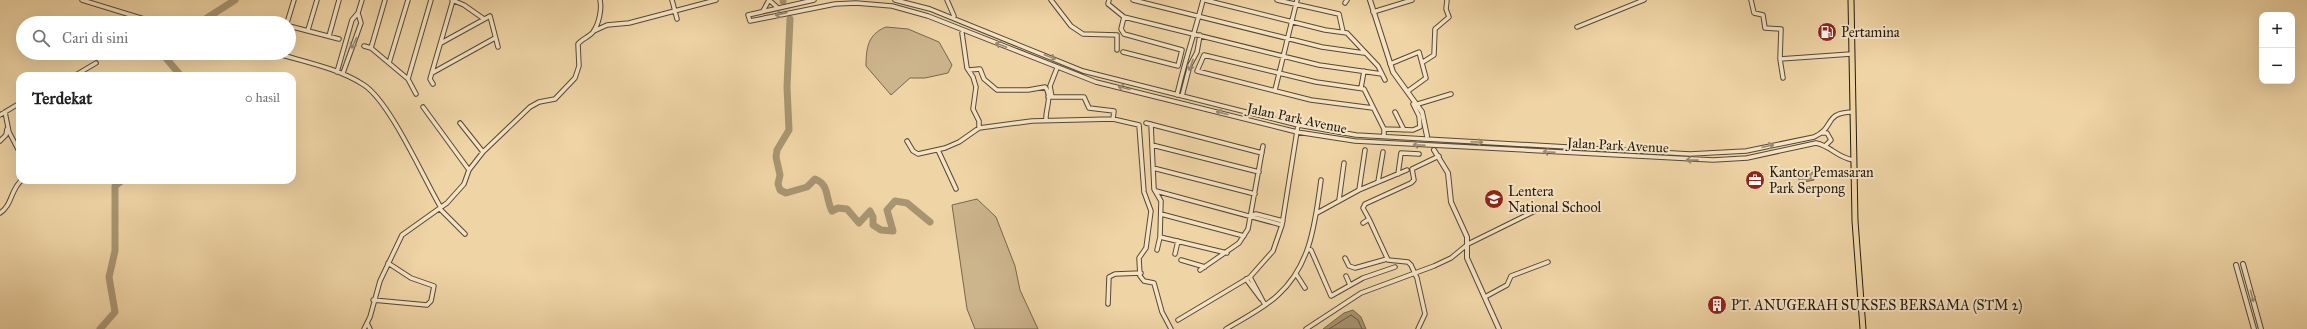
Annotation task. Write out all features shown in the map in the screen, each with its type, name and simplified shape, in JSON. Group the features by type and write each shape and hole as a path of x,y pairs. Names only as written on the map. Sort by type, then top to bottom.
{"main road":[{"path":"1851,0 1855,221 1863,329"}],"street":[{"path":"82,0 134,16"},
{"path":"289,16 294,0"},
{"path":"308,30 317,0"},
{"path":"329,36 339,0"},
{"path":"337,72 352,20 358,13 362,0"},
{"path":"371,48 385,0"},
{"path":"389,63 408,0"},
{"path":"408,80 431,0"},
{"path":"433,84 430,79 453,0 464,5 484,19"},
{"path":"593,32 600,13 600,0"},
{"path":"672,0 677,19"},
{"path":"364,329 368,322 373,300 388,263 402,235 440,208 464,184 469,170 483,152 530,107 539,102 555,99 561,95 577,73 578,44 593,32 608,24 626,24 716,0"},
{"path":"763,11 769,0 778,8"},
{"path":"763,11 814,0"},
{"name":"Jalan Park Avenue","path":"895,0 930,10 1083,71 1298,125 1356,135 1690,154 1738,152 1797,140 1822,133"},
{"path":"947,0 954,16"},
{"path":"1051,0 1071,26 1083,34 1117,35 1117,50"},
{"path":"1109,0 1108,4 1124,17 1319,65 1382,74"},
{"path":"1133,0 1322,47 1364,53"},
{"path":"1177,95 1185,60 1191,48 1204,0 1292,22 1347,33 1364,53 1378,66 1385,80"},
{"path":"1277,0 1339,14 1344,32"},
{"path":"1274,90 1297,0"},
{"path":"1370,0 1393,72 1408,91 1419,116 1420,127 1413,130 1384,129"},
{"path":"1373,12 1412,0"},
{"path":"1423,62 1434,55 1436,29 1449,17 1446,9 1447,0"},
{"path":"1577,27 1644,0"},
{"path":"1751,0 1754,13 1763,15 1766,28 1781,29 1780,59 1783,78"},
{"name":"Jalan Park Avenue","path":"763,11 748,15 750,21 816,6 875,2 928,16 1057,68 1096,82 1297,132 1355,141 1690,160 1731,160 1816,143 1826,145"},
{"path":"343,73 361,23 358,13"},
{"path":"441,43 490,16 492,17 498,47"},
{"path":"1123,52 1178,66 1182,50 1124,34 1121,29 1124,17"},
{"path":"296,26 339,39"},
{"path":"962,32 969,70 976,87 973,108 979,121 979,128"},
{"path":"1182,96 1200,35"},
{"path":"432,73 495,38"},
{"path":"364,46 371,48 408,80 416,94"},
{"path":"1390,64 1416,51 1420,54 1426,78 1408,91"},
{"path":"1033,58 1035,52"},
{"path":"1780,59 1851,54"},
{"path":"1374,108 1311,100 1197,71 1204,55 1316,82 1364,89 1374,108 1384,129 1384,136"},
{"path":"296,59 343,73 365,86 377,97 389,113 440,208 465,234"},
{"path":"81,72 96,63"},
{"path":"1046,120 1045,111 1050,97 1050,86 1057,68"},
{"path":"969,70 980,70 984,79 998,90 1028,90 1043,86 1048,90 1050,97"},
{"path":"1361,88 1364,71"},
{"path":"1146,94 1148,88"},
{"path":"1415,104 1451,94"},
{"path":"1050,97 1084,97 1089,108 1114,111 1113,119"},
{"path":"1415,104 1422,112 1427,136"},
{"path":"0,115 16,105"},
{"path":"423,107 469,170"},
{"path":"5,112 9,132 16,145"},
{"path":"1395,112 1404,130"},
{"path":"1852,112 1838,113 1831,119 1822,133 1827,133 1830,136 1831,140 1826,145 1837,155 1853,160"},
{"path":"907,142 915,153 938,150 959,142 979,128 1046,120 1068,121 1113,119 1136,124 1140,128 1144,192 1151,211 1146,248 1139,258 1142,279 1154,283 1162,312 1171,329"},
{"path":"460,123 483,152"},
{"path":"1146,123 1262,153"},
{"path":"1150,124 1156,191 1161,201 1160,237 1157,250"},
{"path":"1178,320 1248,278 1273,251 1282,223 1298,125"},
{"path":"0,141 6,135 9,127"},
{"path":"1355,141 1356,135"},
{"path":"1797,140 1798,147"},
{"path":"1152,145 1259,172"},
{"path":"1200,270 1227,254 1244,236 1252,216 1263,146"},
{"path":"938,150 956,189"},
{"path":"1359,190 1365,150"},
{"path":"1434,150 1448,173 1449,194 1466,234 1468,244 1467,258 1499,329"},
{"path":"1378,182 1383,152"},
{"path":"1738,152 1738,159"},
{"path":"1398,174 1402,153 1419,154"},
{"path":"1730,153 1731,160"},
{"path":"1387,259 1363,208 1364,204 1411,183 1414,180 1412,169 1439,156"},
{"path":"1339,200 1344,163"},
{"path":"1153,168 1255,194"},
{"path":"1317,213 1359,190 1407,170"},
{"path":"1226,329 1265,305 1278,295 1296,274 1308,249 1317,213 1321,180"},
{"path":"0,213 5,210 10,198 19,184"},
{"path":"1156,191 1282,223"},
{"path":"1306,329 1361,293 1416,274 1451,258 1468,244 1545,206"},
{"path":"1161,214 1244,236"},
{"path":"1363,223 1369,219"},
{"path":"1160,237 1227,254"},
{"path":"1175,254 1178,241"},
{"path":"1308,249 1311,250 1324,276 1330,296 1363,278 1395,266"},
{"path":"1345,258 1349,266 1354,268 1387,259 1408,262 1416,274 1425,314 1418,329"},
{"path":"1181,260 1205,267"},
{"path":"1485,297 1507,285 1511,276 1548,262"},
{"path":"373,300 427,305 431,301 434,286 411,278 388,263"},
{"path":"2243,264 2261,329"},
{"path":"2236,265 2254,329"},
{"path":"1108,304 1109,277 1115,274 1141,273"},
{"path":"1296,274 1305,288"},
{"path":"1346,276 1350,285"},
{"path":"1248,278 1265,305"},
{"path":"368,322 370,329"}],"shaded area":[{"path":"886,27 908,29 939,42 952,65 948,73 925,78 910,78 891,95 866,66 869,42 875,34"},
{"path":"977,199 996,217 1015,266 1020,290 1038,329 975,329 967,309 952,205"}],"water":[{"path":"1813,172 1814,180 1800,183 1798,176"},
{"path":"1353,310 1361,317 1366,329 1323,329 1344,313"}],"waterway":[{"path":"210,16 235,0"},
{"path":"790,19 787,87 789,130 777,150 776,157 780,175 778,184 780,190 786,193 807,187 815,179 825,188 832,211 838,208 847,209 859,223 870,211 873,217 873,225 881,230 893,231 887,210 895,201 907,203 930,222"},
{"path":"168,60 178,72"},
{"path":"100,329 115,312 109,277 115,251 115,186 118,184"}],"place":[{"name":"Pertamina","path":"1827,32"},
{"name":"Kantor Pemasaran Park Serpong","path":"1755,180"},
{"name":"Lentera National School","path":"1494,199"},
{"name":"PT. ANUGERAH SUKSES BERSAMA (STM 2)","path":"1717,305"}]}
